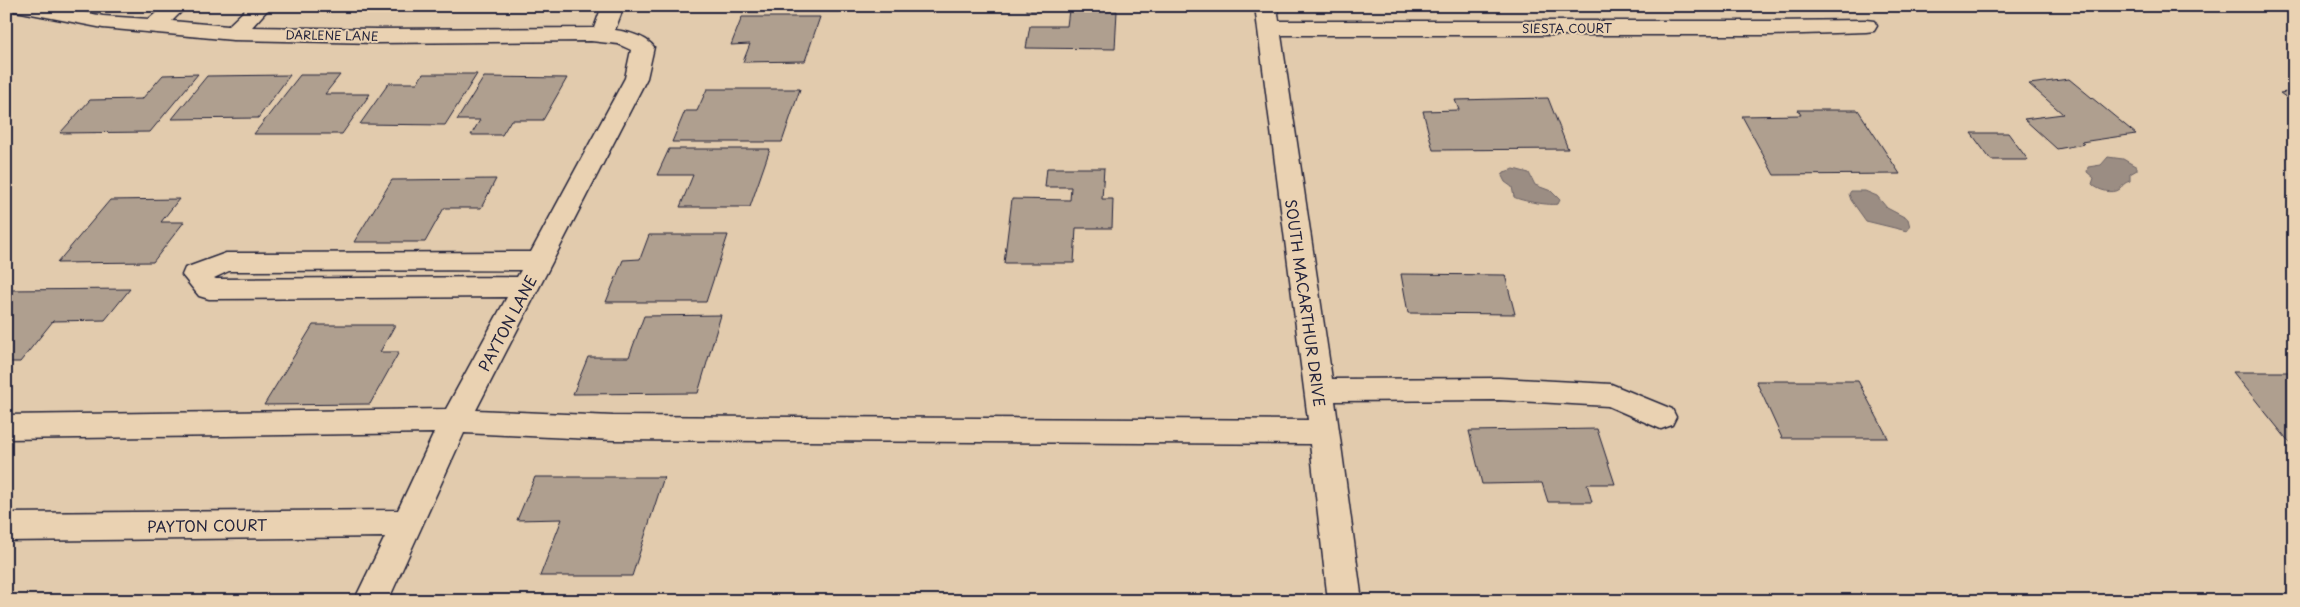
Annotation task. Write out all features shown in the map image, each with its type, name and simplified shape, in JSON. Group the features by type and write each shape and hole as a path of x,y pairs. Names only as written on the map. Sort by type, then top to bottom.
{"street":[{"name":"DARLENE LANE","path":"21,6 103,22 232,33 602,36 623,38 643,47"},
{"path":"153,27 178,6"},
{"path":"232,33 262,6"},
{"path":"602,36 613,6"},
{"name":"SIESTA COURT","path":"1267,17 1771,28 1866,26"},
{"name":"SOUTH MACARTHUR DRIVE","path":"1267,17 1324,432 1344,601"},
{"name":"PAYTON LANE","path":"371,601 455,421 636,78 643,47"},
{"path":"526,287 209,288 195,275 226,262 540,261"},
{"path":"1318,390 1499,389 1611,395 1661,416"},
{"path":"6,427 455,421 613,428 1324,432"},
{"name":"PAYTON COURT","path":"6,527 408,523"}],"shaded area":[{"path":"2108,157 2123,159 2137,167 2137,170 2130,174 2130,181 2113,192 2101,190 2094,186 2092,184 2094,178 2087,172 2088,167 2101,165"},
{"path":"1514,169 1529,173 1535,185 1551,191 1560,200 1558,204 1536,203 1514,197 1512,187 1505,182 1502,176 1504,172"},
{"path":"1851,191 1865,191 1877,196 1887,208 1908,219 1910,227 1907,231 1866,221 1851,200 1849,194"}],"building":[{"path":"751,6 841,6 840,12 749,12"},
{"path":"1026,6 1057,6 1056,10 1026,11"},
{"path":"1069,10 1117,11 1115,49 1026,48 1030,26 1067,26"},
{"path":"742,17 820,17 805,61 743,62 750,44 731,45"},
{"path":"198,74 150,132 60,133 90,100 142,99 163,75"},
{"path":"423,74 477,74 445,125 360,124 389,83 417,83"},
{"path":"290,75 258,118 172,119 207,76"},
{"path":"300,75 340,75 325,94 370,94 342,134 254,134"},
{"path":"484,77 567,78 543,120 511,120 502,135 471,135 480,120 457,120"},
{"path":"2069,79 2136,134 2081,142 2084,144 2057,149 2024,119 2063,114 2029,84"},
{"path":"707,89 800,89 782,142 672,142 685,111 697,111"},
{"path":"2294,91 2294,103 2280,93"},
{"path":"1548,98 1568,149 1433,150 1423,111 1459,110 1455,100"},
{"path":"1798,110 1858,110 1900,174 1774,175 1742,116 1801,115"},
{"path":"1971,133 2008,133 2028,160 1991,160"},
{"path":"669,149 770,149 750,207 680,207 693,175 657,175"},
{"path":"1047,168 1104,168 1102,199 1113,199 1112,228 1076,228 1074,263 1004,263 1012,199 1070,200 1071,187 1045,187"},
{"path":"496,179 481,208 444,208 425,242 354,242 392,180"},
{"path":"179,199 161,222 184,222 153,262 57,263 110,200"},
{"path":"649,235 728,235 706,302 606,302 623,260 640,259"},
{"path":"1401,274 1505,275 1515,314 1408,313"},
{"path":"130,289 105,320 53,321 20,362 6,362 6,290"},
{"path":"721,315 698,393 573,394 588,357 629,357 644,316"},
{"path":"313,325 395,325 380,352 399,352 370,404 264,405"},
{"path":"2233,372 2294,372 2294,448"},
{"path":"1756,381 1858,381 1888,438 1782,438"},
{"path":"1597,429 1615,484 1587,484 1592,502 1548,502 1542,483 1482,484 1469,431"},
{"path":"535,477 664,477 632,576 540,576 562,519 517,520"}]}
